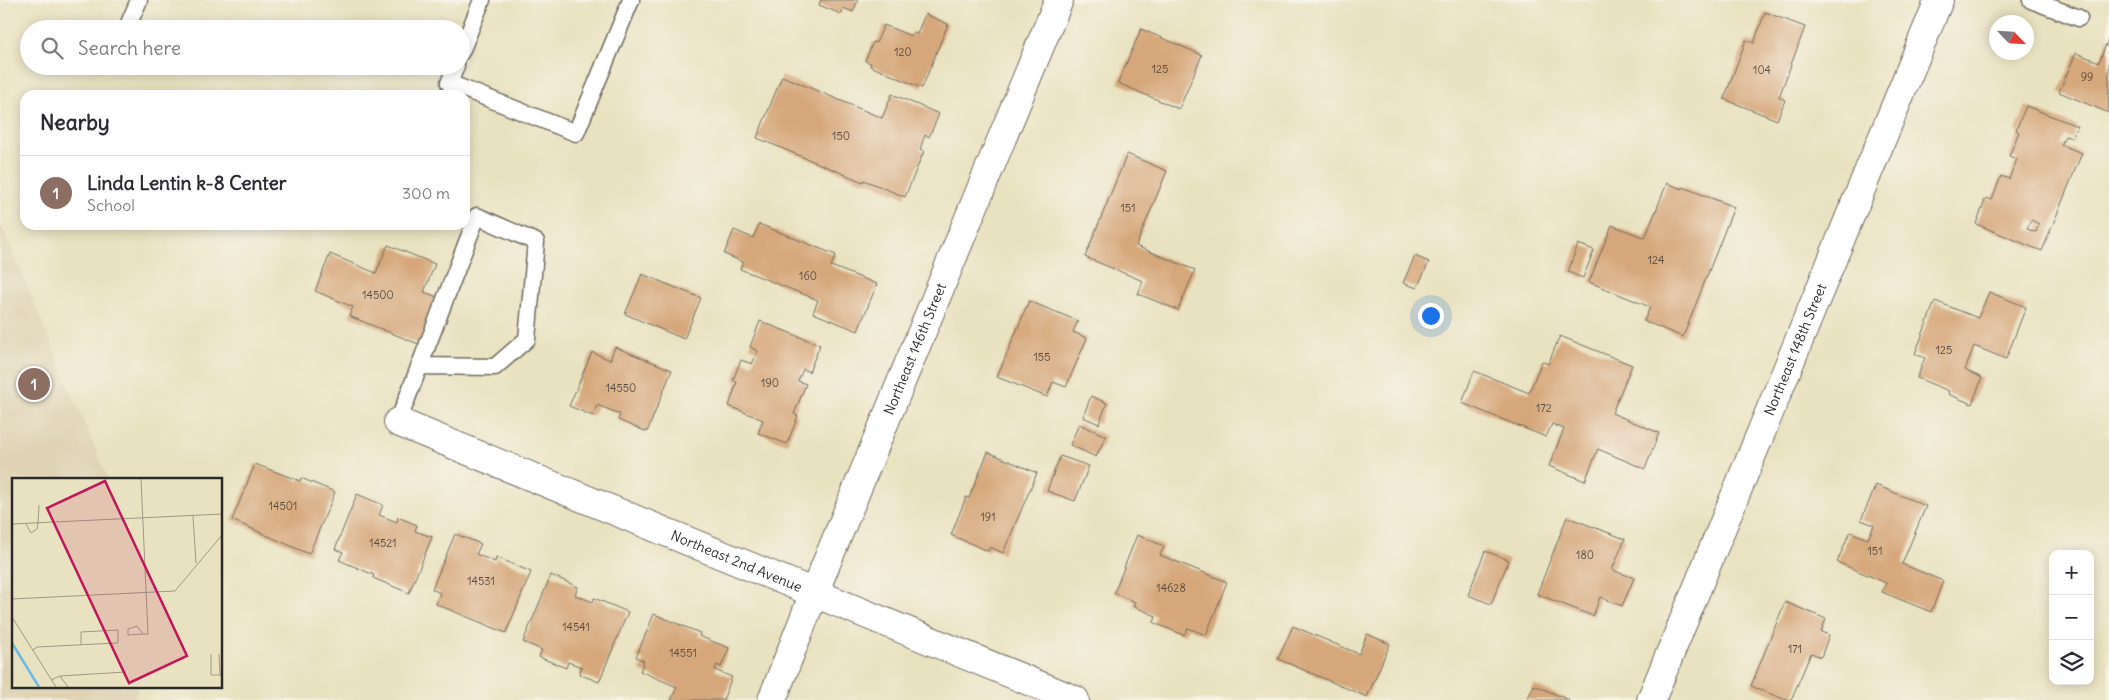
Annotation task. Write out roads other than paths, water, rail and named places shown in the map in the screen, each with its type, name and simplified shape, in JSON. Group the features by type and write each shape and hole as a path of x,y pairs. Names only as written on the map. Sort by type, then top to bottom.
{"street":[{"name":"Northeast 146th Street","path":"772,700 814,593 1059,0"},
{"name":"Northeast 148th Street","path":"1651,700 1939,0"},
{"name":"Northeast 2nd Avenue","path":"398,422 1075,700"}],"lane":[{"path":"130,20 139,0"},
{"path":"470,30 482,0"},
{"path":"470,90 576,133 631,0"},
{"path":"2031,0 2080,18"},
{"path":"452,75 449,82 469,90"},
{"path":"398,422 419,366 477,216 536,242 527,339 495,367 419,366"}],"place":[{"name":"Linda Lentin k-8 Center","path":"34,384"}]}
